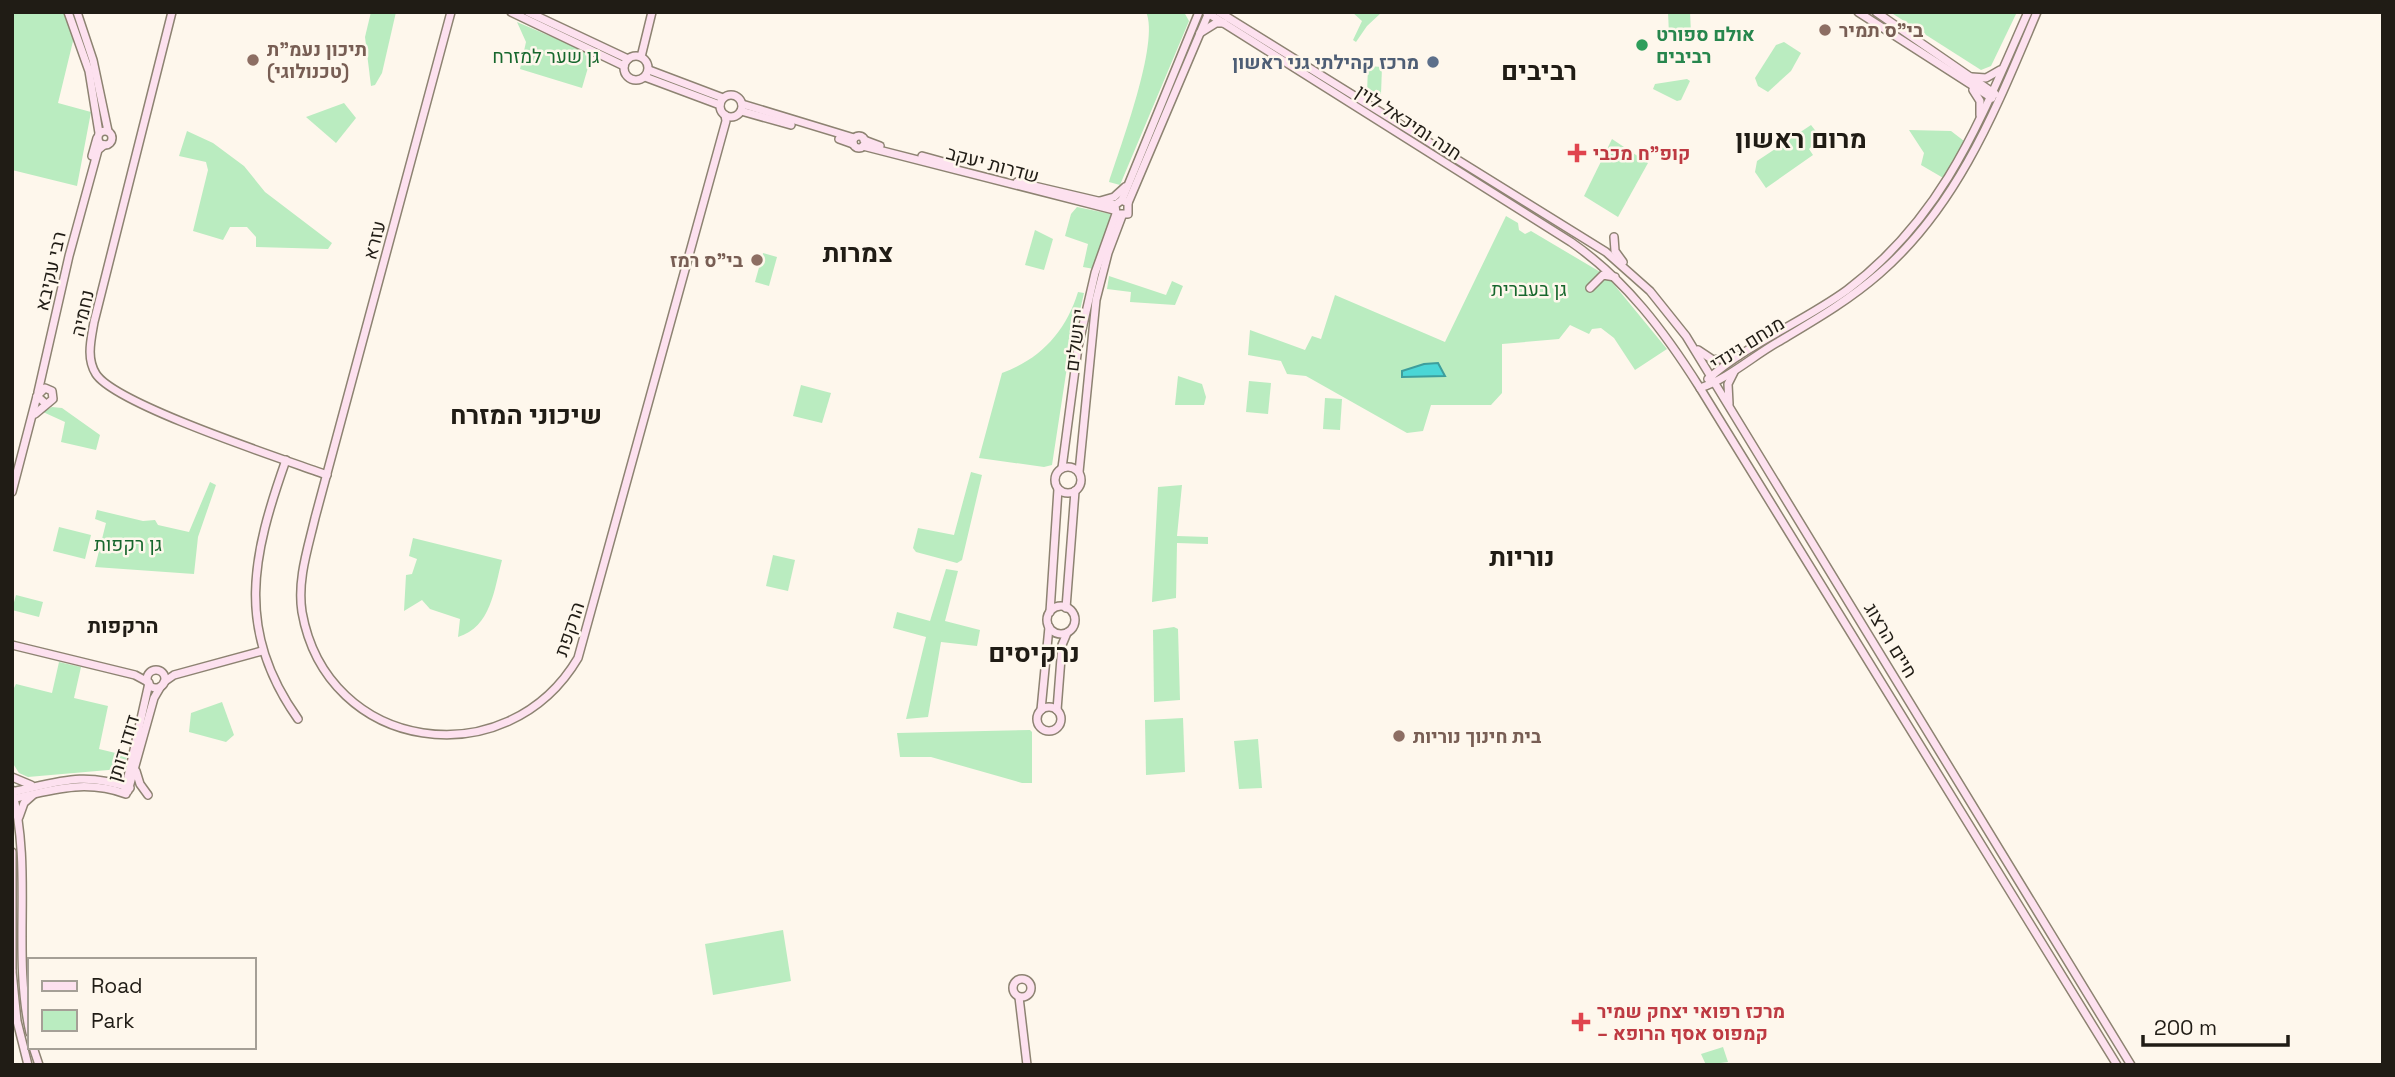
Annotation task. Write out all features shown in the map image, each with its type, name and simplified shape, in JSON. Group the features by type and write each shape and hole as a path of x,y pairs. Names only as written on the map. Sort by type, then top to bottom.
{"street":[{"path":"68,12 89,71 98,136 86,188"},
{"path":"77,12 93,60 112,140 98,150 86,188"},
{"name":"נחמיה","path":"172,12 139,156 94,322 89,352 93,369 101,380 115,391 207,431 327,475"},
{"name":"עזרא","path":"327,475 452,12"},
{"path":"511,12 626,62 641,57"},
{"path":"528,12 626,62"},
{"path":"641,57 652,12"},
{"path":"1191,12 1194,24"},
{"name":"ירושלים","path":"1062,468 1078,347 1096,273 1199,12"},
{"name":"חנה ומיכאל לוין","path":"1219,12 1601,248"},
{"path":"1858,12 2000,100"},
{"path":"1876,12 1968,80 1980,101 1978,123"},
{"name":"מנחם גינדי","path":"1700,387 1834,299 1888,255 1919,221 1949,181 2028,12"},
{"name":"מנחם גינדי","path":"1745,358 1839,306 1893,261 1925,226 1955,186 2000,100 2037,12"},
{"name":"ירושלים","path":"1079,472 1086,383 1099,286 1120,208 1208,13"},
{"name":"חנה ומיכאל לוין","path":"1208,13 1595,259"},
{"path":"1200,33 1216,23 1224,23"},
{"path":"641,57 647,62 647,73"},
{"path":"626,62 625,74 631,79 638,80 647,73"},
{"path":"1968,80 1991,76 2005,64"},
{"path":"647,73 722,102"},
{"path":"722,102 733,95 741,107 853,141 860,136 864,143"},
{"path":"722,102 727,117 741,107"},
{"name":"הרקפת","path":"327,475 303,570 302,610 310,641 322,666 347,696 388,723 438,736 464,735 503,725 548,697 574,665 586,639 727,117"},
{"path":"98,136 108,131"},
{"path":"98,136 104,145"},
{"name":"שדרות יעקב","path":"864,143 1120,208"},
{"name":"שדרות יעקב","path":"864,143 1120,208"},
{"path":"1096,202 1114,197 1132,177"},
{"name":"רבי עקיבא","path":"12,492 86,188"},
{"path":"1614,237 1620,259 1637,279"},
{"name":"חיים הרצוג","path":"1601,248 1637,279 1686,336 2131,1065"},
{"name":"חיים הרצוג","path":"1595,259 1618,279 1660,327 1700,387 2117,1065"},
{"path":"1590,288 1605,274 1618,279"},
{"path":"1686,336 1709,358 1745,358"},
{"path":"1732,415 1728,384 1745,358"},
{"name":"רבי עקיבא","path":"28,428 38,409 53,397 45,379 45,362"},
{"path":"46,404 38,394 43,388 49,389"},
{"path":"286,460 270,504 256,569 255,615 262,651 274,683 298,719"},
{"path":"1041,710 1051,707 1057,710 1061,717 1059,725 1050,731 1042,729 1038,722 1049,626 1058,489 1055,478 1062,468 1072,467 1079,472 1081,481 1075,491 1066,608 1074,618 1073,627 1062,645 1057,710"},
{"path":"1058,489 1064,493 1075,491"},
{"path":"1049,612 1058,607 1066,608"},
{"path":"1049,626 1057,634 1067,633"},
{"path":"12,645 128,674 155,687 174,675 262,651"},
{"path":"128,674 152,671 174,675"},
{"name":"דודו דותן","path":"133,765 152,671"},
{"path":"162,672 162,684"},
{"name":"דודו דותן","path":"127,789 153,698 162,684"},
{"path":"28,1020 22,980 22,863 19,821 13,794 76,778 104,779 120,776 133,765 139,782 148,795"},
{"path":"12,778 41,788 85,785 127,789"},
{"path":"104,779 127,789"},
{"path":"19,821 24,803 41,788"},
{"path":"12,852 12,970 17,1021 28,1065"},
{"path":"1022,997 1022,1032 1027,1065"}],"green space":[{"path":"12,12 64,12 74,37 58,103 91,112 77,186 12,170"},
{"path":"371,12 396,12 382,73 375,85 371,86 365,37"},
{"path":"1146,12 1184,12 1189,21 1120,185 1109,182 1143,70 1148,46 1149,26"},
{"path":"1352,12 1382,12 1367,26 1356,42 1353,40 1362,21"},
{"path":"1668,12 1690,12 1691,33 1669,34"},
{"path":"1890,12 2017,12 1991,66 1981,70"},
{"name":"גן שער למזרח","path":"517,22 592,54 582,88 520,69 526,42"},
{"path":"1784,42 1801,53 1791,71 1768,92 1758,86 1755,78 1776,45"},
{"path":"1368,66 1382,67 1381,94 1367,94"},
{"path":"1687,79 1690,81 1681,100 1677,101 1653,89 1655,84"},
{"path":"344,103 356,118 336,143 306,117"},
{"path":"1811,125 1818,134 1812,138 1815,143 1809,149 1813,155 1766,188 1755,172 1757,161"},
{"path":"1909,130 1951,131 1964,141 1945,179 1921,165 1924,153"},
{"path":"187,131 213,143 244,166 265,192 332,243 328,249 256,247 256,237 247,227 230,227 223,240 193,231 208,170 206,162 179,156"},
{"path":"1612,139 1648,163 1618,217 1584,196"},
{"path":"1077,207 1111,214 1094,269 1083,267 1088,244 1065,236 1071,214"},
{"name":"גן בעברית","path":"1506,216 1518,223 1519,230 1525,234 1531,231 1607,276 1667,349 1635,370 1614,338 1601,328 1592,329 1589,334 1570,325 1559,339 1502,344 1502,393 1491,405 1431,405 1423,431 1407,433 1306,376 1287,374 1281,361 1248,355 1250,330 1305,350 1312,336 1321,339 1335,295 1445,342"},
{"path":"1035,230 1053,239 1044,270 1025,265"},
{"path":"763,253 777,257 769,286 755,282"},
{"path":"1109,276 1166,295 1172,281 1183,286 1175,305 1130,302 1131,292 1107,289"},
{"path":"1078,292 1084,293 1067,367 1052,465 1044,467 979,458 1002,373 1029,360 1050,342 1067,319"},
{"path":"1178,376 1202,384 1206,397 1204,405 1175,405"},
{"path":"1249,381 1271,383 1268,414 1246,412"},
{"path":"801,385 831,393 822,423 793,416"},
{"path":"1325,398 1342,399 1340,430 1323,429"},
{"path":"52,407 62,408 100,435 96,450 61,442 65,422 43,412"},
{"path":"971,472 982,475 962,560 957,563 916,552 913,548 918,528 954,535"},
{"name":"גן רקפות","path":"210,482 216,485 198,537 194,574 95,567 106,523 95,519 97,510 143,521 155,520 158,525 189,532"},
{"path":"1182,485 1177,536 1208,537 1208,544 1177,543 1176,598 1152,602 1158,487"},
{"path":"59,527 91,535 85,559 53,551"},
{"path":"413,538 502,560 489,606 478,625 469,632 458,637 460,619 430,609 422,600 404,611 406,575 412,574 417,559 409,556"},
{"path":"773,555 795,560 788,591 766,586"},
{"path":"946,569 958,571 945,621 980,630 977,646 941,642 928,717 906,719 926,637 893,628 897,612 930,621"},
{"path":"16,595 43,602 39,617 12,610"},
{"path":"1174,627 1178,629 1180,700 1154,702 1153,630"},
{"path":"59,662 81,667 74,698 108,706 99,749 128,756 120,769 28,777 19,773 12,762 12,692 16,684 52,693"},
{"path":"222,702 234,735 226,742 189,732 191,713"},
{"path":"1183,718 1185,772 1146,775 1145,720"},
{"path":"1030,730 1032,783 1022,783 931,757 900,757 897,733"},
{"path":"1258,739 1262,788 1239,789 1234,741"},
{"path":"783,930 791,981 713,995 705,944"},
{"path":"1723,1047 1728,1062 1706,1065 1701,1054"}],"water":[{"path":"1438,363 1445,376 1402,377 1402,371"}],"place":[{"name":"בי\"ס תמיר","path":"1825,30"},
{"name":"אולם ספורט רביבים","path":"1642,45"},
{"name":"תיכון נעמ\"ת (טכנולוגי)","path":"253,60"},
{"name":"מרכז קהילתי גני ראשון","path":"1433,62"},
{"name":"קופ\"ח מכבי","path":"1577,153"},
{"name":"בי\"ס רמז","path":"757,260"},
{"name":"בית חינוך נוריות","path":"1399,736"},
{"name":"מרכז רפואי יצחק שמיר – קמפוס אסף הרופא","path":"1581,1022"}],"district":[{"name":"רביבים","path":"1539,71"},
{"name":"מרום ראשון","path":"1801,139"},
{"name":"צמרות","path":"858,253"},
{"name":"שיכוני המזרח","path":"526,415"},
{"name":"נוריות","path":"1522,557"},
{"name":"הרקפות","path":"123,626"},
{"name":"נרקיסים","path":"1034,653"}]}
